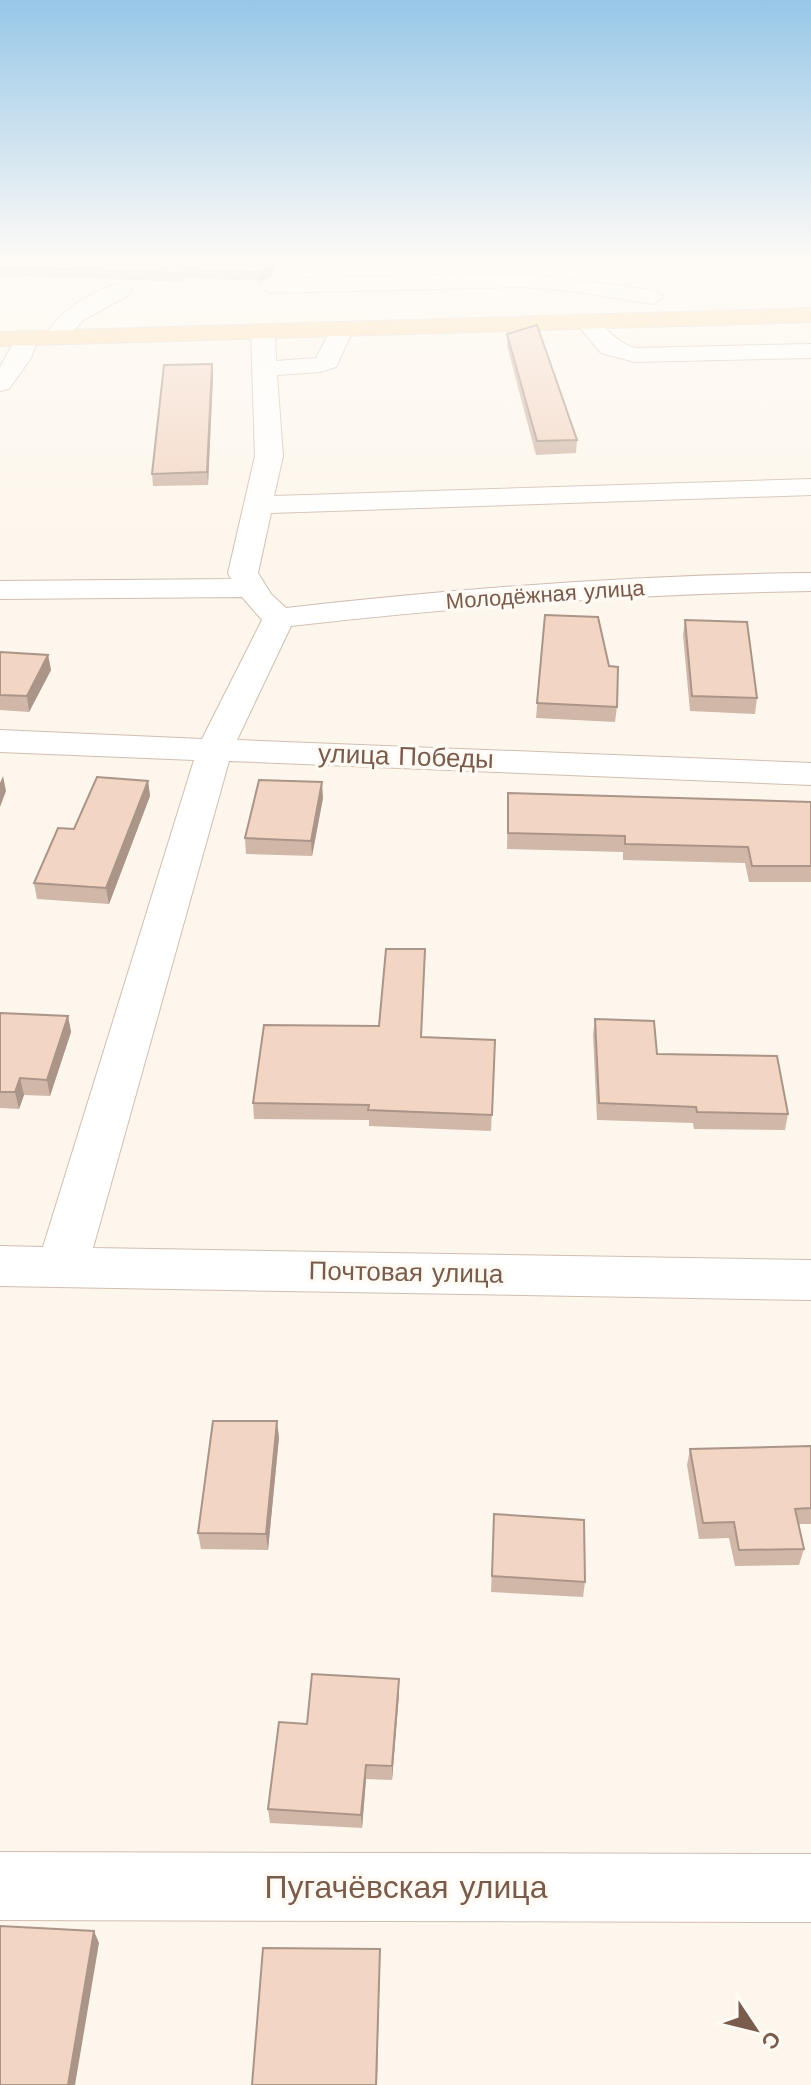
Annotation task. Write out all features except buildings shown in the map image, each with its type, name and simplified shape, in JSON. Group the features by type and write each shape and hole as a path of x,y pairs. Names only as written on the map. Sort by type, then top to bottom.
{"street":[{"path":"0,384 19,358"},
{"path":"63,1265 215,749 279,618 249,588 243,573 269,456 264,358"},
{"path":"264,369 320,365 329,358"},
{"path":"258,505 811,487"},
{"name":"Молодёжная улица","path":"279,618 392,605 664,584 811,582"},
{"path":"0,590 249,588"},
{"name":"улица Победы","path":"0,741 811,774"},
{"name":"Почтовая улица","path":"0,1266 811,1280"},
{"name":"Пугачёвская улица","path":"0,1886 811,1888"}]}
